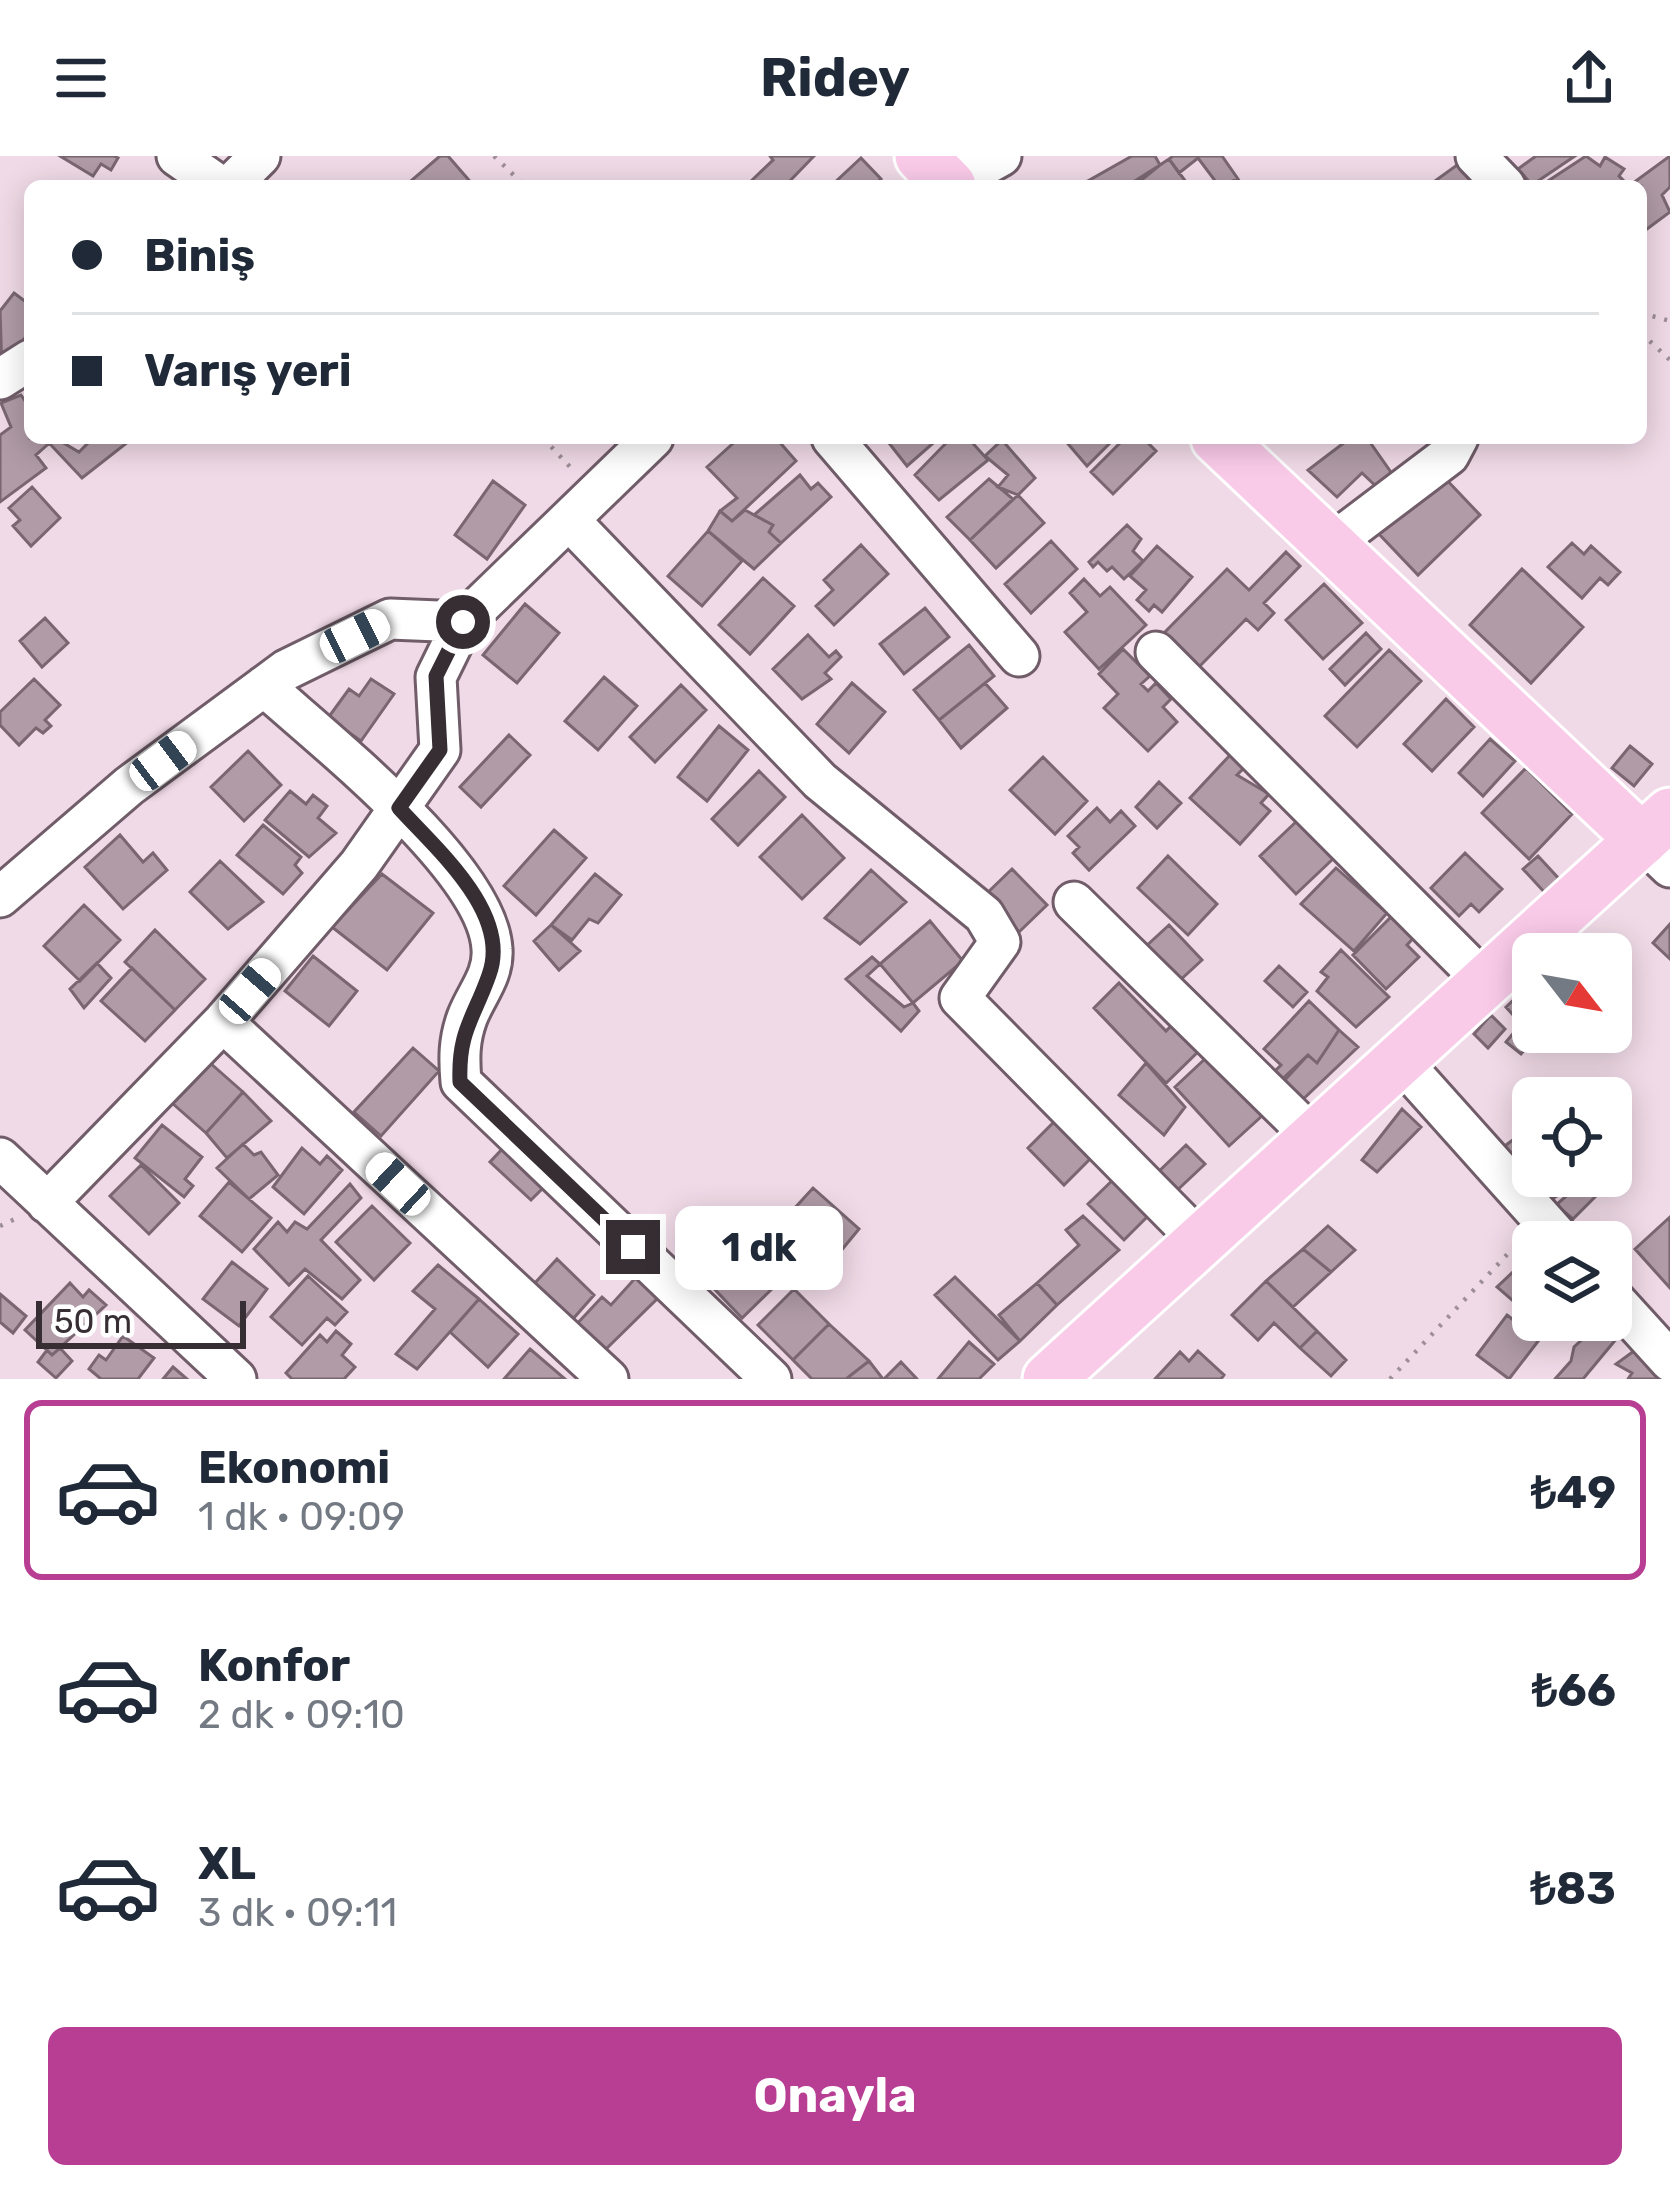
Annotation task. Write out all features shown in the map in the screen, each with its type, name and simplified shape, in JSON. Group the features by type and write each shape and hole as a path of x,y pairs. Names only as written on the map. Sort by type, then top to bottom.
{"main road":[{"path":"1049,1379 1485,982 1661,840 1222,444"}],"street":[{"path":"176,156 211,180"},
{"path":"236,180 260,156"},
{"path":"934,177 1001,156"},
{"path":"1476,156 1499,180"},
{"path":"47,1203 223,1022 359,865 440,750 436,676 463,622 647,444"},
{"path":"837,444 1019,656"},
{"path":"1330,545 1449,455 1455,444"},
{"path":"583,508 820,781 984,915 1000,942 960,998 1200,1241"},
{"path":"0,897 129,786 265,686 390,619 463,622"},
{"path":"1156,652 1485,982"},
{"path":"265,686 399,808 461,878 489,928 491,972 459,1048 460,1082 770,1379"},
{"path":"1074,902 1314,1138"},
{"path":"223,1022 608,1379"},
{"path":"1400,1060 1544,1221"},
{"path":"0,1158 236,1379"},
{"path":"1632,1319 1670,1361"}],"path":[{"path":"494,156 519,180"},
{"path":"1647,339 1670,360"},
{"path":"546,444 583,508"},
{"path":"1390,1379 1512,1267"}],"building":[{"path":"60,156 118,158 111,170 101,164 93,176"},
{"path":"440,156 448,156 469,180 412,180"},
{"path":"770,156 814,156 791,180 752,180 773,160"},
{"path":"1132,156 1155,156 1160,165 1136,180 1090,180"},
{"path":"1222,156 1238,179 1214,180 1198,158 1179,173 1169,159"},
{"path":"1536,156 1575,156 1539,180 1528,180 1518,169"},
{"path":"1586,156 1600,166 1605,157 1624,169 1619,176 1623,180 1550,180"},
{"path":"1670,156 1670,187 1662,195 1670,212 1647,229 1647,180 1637,180"},
{"path":"861,158 881,179 880,180 837,180"},
{"path":"1169,159 1185,180 1141,180"},
{"path":"1464,160 1479,180 1436,180"},
{"path":"14,293 24,300 24,339 2,369 0,311"},
{"path":"21,395 24,444 48,444 36,455 46,468 0,502 0,435 11,427 1,403"},
{"path":"50,444 65,444 79,452 87,444 125,444 82,478"},
{"path":"732,444 781,444 796,461 732,521 720,511 737,498 707,467"},
{"path":"890,444 932,444 907,466"},
{"path":"945,444 973,444 988,460 939,500 915,475"},
{"path":"998,444 1005,444 1035,478 1018,495 998,487 1008,475 985,456"},
{"path":"1068,444 1109,444 1087,466"},
{"path":"1119,444 1149,444 1156,451 1113,494 1091,472"},
{"path":"1342,444 1371,444 1395,478 1380,490 1362,473 1337,497 1308,470"},
{"path":"800,475 811,489 818,483 831,497 781,543 769,532 773,525 754,515"},
{"path":"1442,475 1480,515 1418,575 1379,534"},
{"path":"989,479 1013,499 970,540 947,517"},
{"path":"493,481 525,505 487,559 455,535"},
{"path":"32,487 60,518 31,546 13,526 20,520 9,508"},
{"path":"1018,495 1044,523 996,568 970,540"},
{"path":"745,510 773,525 769,532 781,543 754,569 708,531 720,511 732,521"},
{"path":"1127,525 1141,539 1133,551 1143,561 1124,579 1112,567 1107,571 1098,562 1093,567 1089,562"},
{"path":"708,531 742,561 702,606 668,576"},
{"path":"1051,541 1077,569 1031,613 1005,584"},
{"path":"1572,543 1584,554 1591,546 1620,572 1608,585 1600,578 1582,598 1548,567"},
{"path":"861,545 888,574 834,625 816,606 833,590 824,580"},
{"path":"1157,546 1192,577 1162,612 1154,605 1149,611 1137,600 1146,590 1130,576"},
{"path":"1286,552 1300,566 1264,603 1274,613 1258,630 1246,619 1199,667 1164,633 1227,569 1249,590"},
{"path":"1522,569 1583,627 1531,683 1470,625"},
{"path":"763,578 794,606 750,654 719,625"},
{"path":"1084,579 1100,596 1110,587 1146,625 1099,669 1065,632 1087,612 1070,593"},
{"path":"1324,584 1362,623 1323,659 1286,620"},
{"path":"525,604 559,633 517,683 483,655"},
{"path":"925,608 949,637 904,674 880,644"},
{"path":"45,618 68,643 42,667 20,641"},
{"path":"1366,633 1381,649 1345,685 1330,669"},
{"path":"808,635 829,657 836,651 841,657 825,673 831,679 802,699 773,669"},
{"path":"969,645 994,676 939,720 914,690"},
{"path":"1123,649 1150,676 1141,684 1148,691 1156,683 1171,699 1163,707 1177,722 1148,751 1104,708 1118,694 1099,674"},
{"path":"1389,650 1421,681 1357,747 1325,716"},
{"path":"604,677 637,706 598,750 565,721"},
{"path":"34,679 60,705 45,720 51,726 43,733 36,728 19,745 0,725 0,712"},
{"path":"371,679 394,694 361,741 328,718 349,689 359,696"},
{"path":"852,683 885,712 849,753 817,724"},
{"path":"985,683 1007,708 961,748 939,720"},
{"path":"681,685 706,710 655,762 630,737"},
{"path":"1446,699 1474,727 1432,771 1404,744"},
{"path":"719,726 748,750 707,801 678,777"},
{"path":"509,735 530,755 481,807 460,787"},
{"path":"1490,739 1515,761 1483,796 1459,773"},
{"path":"1630,746 1652,764 1634,786 1612,768"},
{"path":"248,751 281,785 244,821 211,787"},
{"path":"1231,754 1245,767 1237,775 1269,794 1261,803 1270,811 1240,844 1190,798"},
{"path":"1043,757 1087,801 1055,834 1010,790"},
{"path":"1526,768 1572,814 1529,859 1482,813"},
{"path":"759,771 785,797 738,845 712,819"},
{"path":"1159,782 1181,803 1157,828 1136,807"},
{"path":"290,791 306,804 313,795 327,806 318,818 336,833 309,857 265,820"},
{"path":"1097,808 1110,822 1121,811 1135,826 1089,870 1073,853 1079,847 1068,836"},
{"path":"802,815 844,858 802,899 760,857"},
{"path":"1299,819 1335,857 1296,894 1260,856"},
{"path":"263,825 301,857 295,865 302,873 283,894 237,855"},
{"path":"554,830 586,858 536,915 504,886"},
{"path":"120,835 143,862 153,853 167,870 123,909 85,867"},
{"path":"1465,853 1502,889 1479,912 1471,904 1459,916 1431,888"},
{"path":"1168,856 1217,904 1188,935 1138,888"},
{"path":"1538,856 1561,881 1546,894 1523,869"},
{"path":"220,861 263,902 228,929 190,892"},
{"path":"1336,868 1387,913 1354,951 1301,904"},
{"path":"1012,869 1047,905 1019,932 983,897"},
{"path":"871,870 906,902 860,944 825,918"},
{"path":"382,874 433,913 387,970 332,927"},
{"path":"595,874 621,895 598,923 589,919 572,940 551,925"},
{"path":"84,905 120,940 80,981 44,946"},
{"path":"1398,910 1419,932 1407,945 1419,957 1386,989 1353,955"},
{"path":"930,921 963,961 913,1003 880,964"},
{"path":"1670,924 1670,959 1653,943"},
{"path":"551,925 580,951 559,970 534,941"},
{"path":"1169,925 1202,960 1176,984 1143,949"},
{"path":"155,930 205,979 175,1010 125,962"},
{"path":"1341,950 1389,997 1356,1027 1317,991 1328,977 1321,972"},
{"path":"313,956 357,991 329,1026 285,991"},
{"path":"872,957 880,964 867,976 904,1007 913,1003 919,1011 901,1031 846,979"},
{"path":"97,963 111,978 84,1008 70,989"},
{"path":"1279,966 1307,992 1293,1007 1265,981"},
{"path":"132,968 175,1010 145,1041 101,1001"},
{"path":"1119,983 1166,1031 1178,1019 1204,1046 1166,1083 1094,1008"},
{"path":"1309,1001 1339,1030 1317,1063 1308,1055 1284,1081 1274,1072 1281,1065 1264,1049"},
{"path":"1491,1015 1505,1029 1488,1048 1474,1034"},
{"path":"1339,1030 1358,1047 1298,1104 1276,1085 1308,1055 1317,1063"},
{"path":"413,1048 439,1071 381,1136 354,1112"},
{"path":"1208,1056 1263,1115 1229,1146 1175,1087"},
{"path":"209,1062 243,1092 206,1133 172,1103"},
{"path":"1146,1063 1185,1107 1164,1135 1119,1095"},
{"path":"243,1092 271,1121 227,1158 206,1133"},
{"path":"1402,1109 1421,1127 1377,1172 1362,1160"},
{"path":"1057,1119 1093,1156 1064,1185 1028,1148"},
{"path":"162,1125 202,1157 185,1179 193,1186 184,1197 135,1158"},
{"path":"1512,1140 1512,1160 1502,1148"},
{"path":"243,1144 254,1155 261,1152 278,1175 249,1199 217,1168"},
{"path":"506,1145 547,1184 531,1200 490,1162"},
{"path":"1186,1145 1205,1164 1170,1197 1152,1178"},
{"path":"302,1148 320,1164 327,1156 342,1170 304,1214 273,1187"},
{"path":"141,1165 179,1203 149,1234 110,1196"},
{"path":"1121,1172 1156,1208 1124,1240 1088,1204"},
{"path":"229,1182 271,1218 242,1252 200,1216"},
{"path":"350,1184 361,1198 321,1240 360,1280 342,1299 305,1269 289,1285 254,1249 278,1222 287,1232 295,1222 307,1229"},
{"path":"813,1188 859,1229 840,1252 793,1210"},
{"path":"1565,1197 1595,1197 1573,1219 1556,1205"},
{"path":"372,1206 410,1243 374,1280 336,1242"},
{"path":"1083,1216 1119,1250 1057,1305 1037,1283 1079,1245 1066,1230"},
{"path":"1670,1217 1670,1288 1635,1249"},
{"path":"753,1223 793,1260 782,1272 742,1234"},
{"path":"1328,1226 1355,1250 1331,1272 1303,1249"},
{"path":"737,1241 778,1283 742,1318 702,1276"},
{"path":"1303,1249 1331,1272 1293,1307 1266,1281"},
{"path":"557,1259 594,1295 572,1320 534,1284"},
{"path":"232,1262 267,1289 239,1326 203,1299"},
{"path":"438,1265 479,1299 417,1369 396,1354 435,1309 413,1291"},
{"path":"1512,1273 1512,1300 1497,1287"},
{"path":"639,1274 663,1293 602,1353 574,1327 602,1297 611,1305"},
{"path":"308,1276 347,1312 335,1325 327,1318 302,1345 271,1317"},
{"path":"955,1277 1020,1341 998,1360 935,1295"},
{"path":"1266,1281 1317,1331 1300,1348 1274,1323 1258,1340 1232,1315"},
{"path":"70,1283 83,1297 89,1290 106,1305 52,1355 25,1330"},
{"path":"1037,1283 1057,1305 1020,1341 999,1315"},
{"path":"794,1289 829,1324 793,1360 758,1325"},
{"path":"0,1294 26,1316 13,1333 0,1322"},
{"path":"479,1299 518,1334 488,1367 450,1332"},
{"path":"1507,1315 1512,1319 1512,1341 1538,1341 1509,1379 1477,1355"},
{"path":"829,1324 869,1361 846,1379 812,1379 793,1360"},
{"path":"336,1331 351,1344 342,1355 355,1367 344,1379 292,1379 286,1373 320,1335 327,1342"},
{"path":"1317,1331 1346,1360 1331,1376 1300,1348"},
{"path":"123,1336 154,1358 138,1379 101,1379 89,1369 99,1355 106,1360"},
{"path":"1580,1341 1615,1341 1583,1379 1555,1379 1571,1361"},
{"path":"969,1342 994,1364 979,1379 938,1379"},
{"path":"60,1348 72,1361 56,1378 38,1362 47,1350 52,1355"},
{"path":"1638,1348 1666,1379 1628,1379 1632,1373 1616,1364"},
{"path":"530,1349 565,1379 504,1379"},
{"path":"1198,1351 1224,1375 1221,1379 1155,1379 1180,1352 1189,1361"},
{"path":"869,1361 883,1379 846,1379"},
{"path":"901,1362 917,1379 884,1379"},
{"path":"173,1367 187,1379 163,1379"}],"route":[{"path":"463,622 436,676 440,750 399,808 461,878 489,928 491,972 468,1016 459,1048 460,1082 633,1247"}]}
